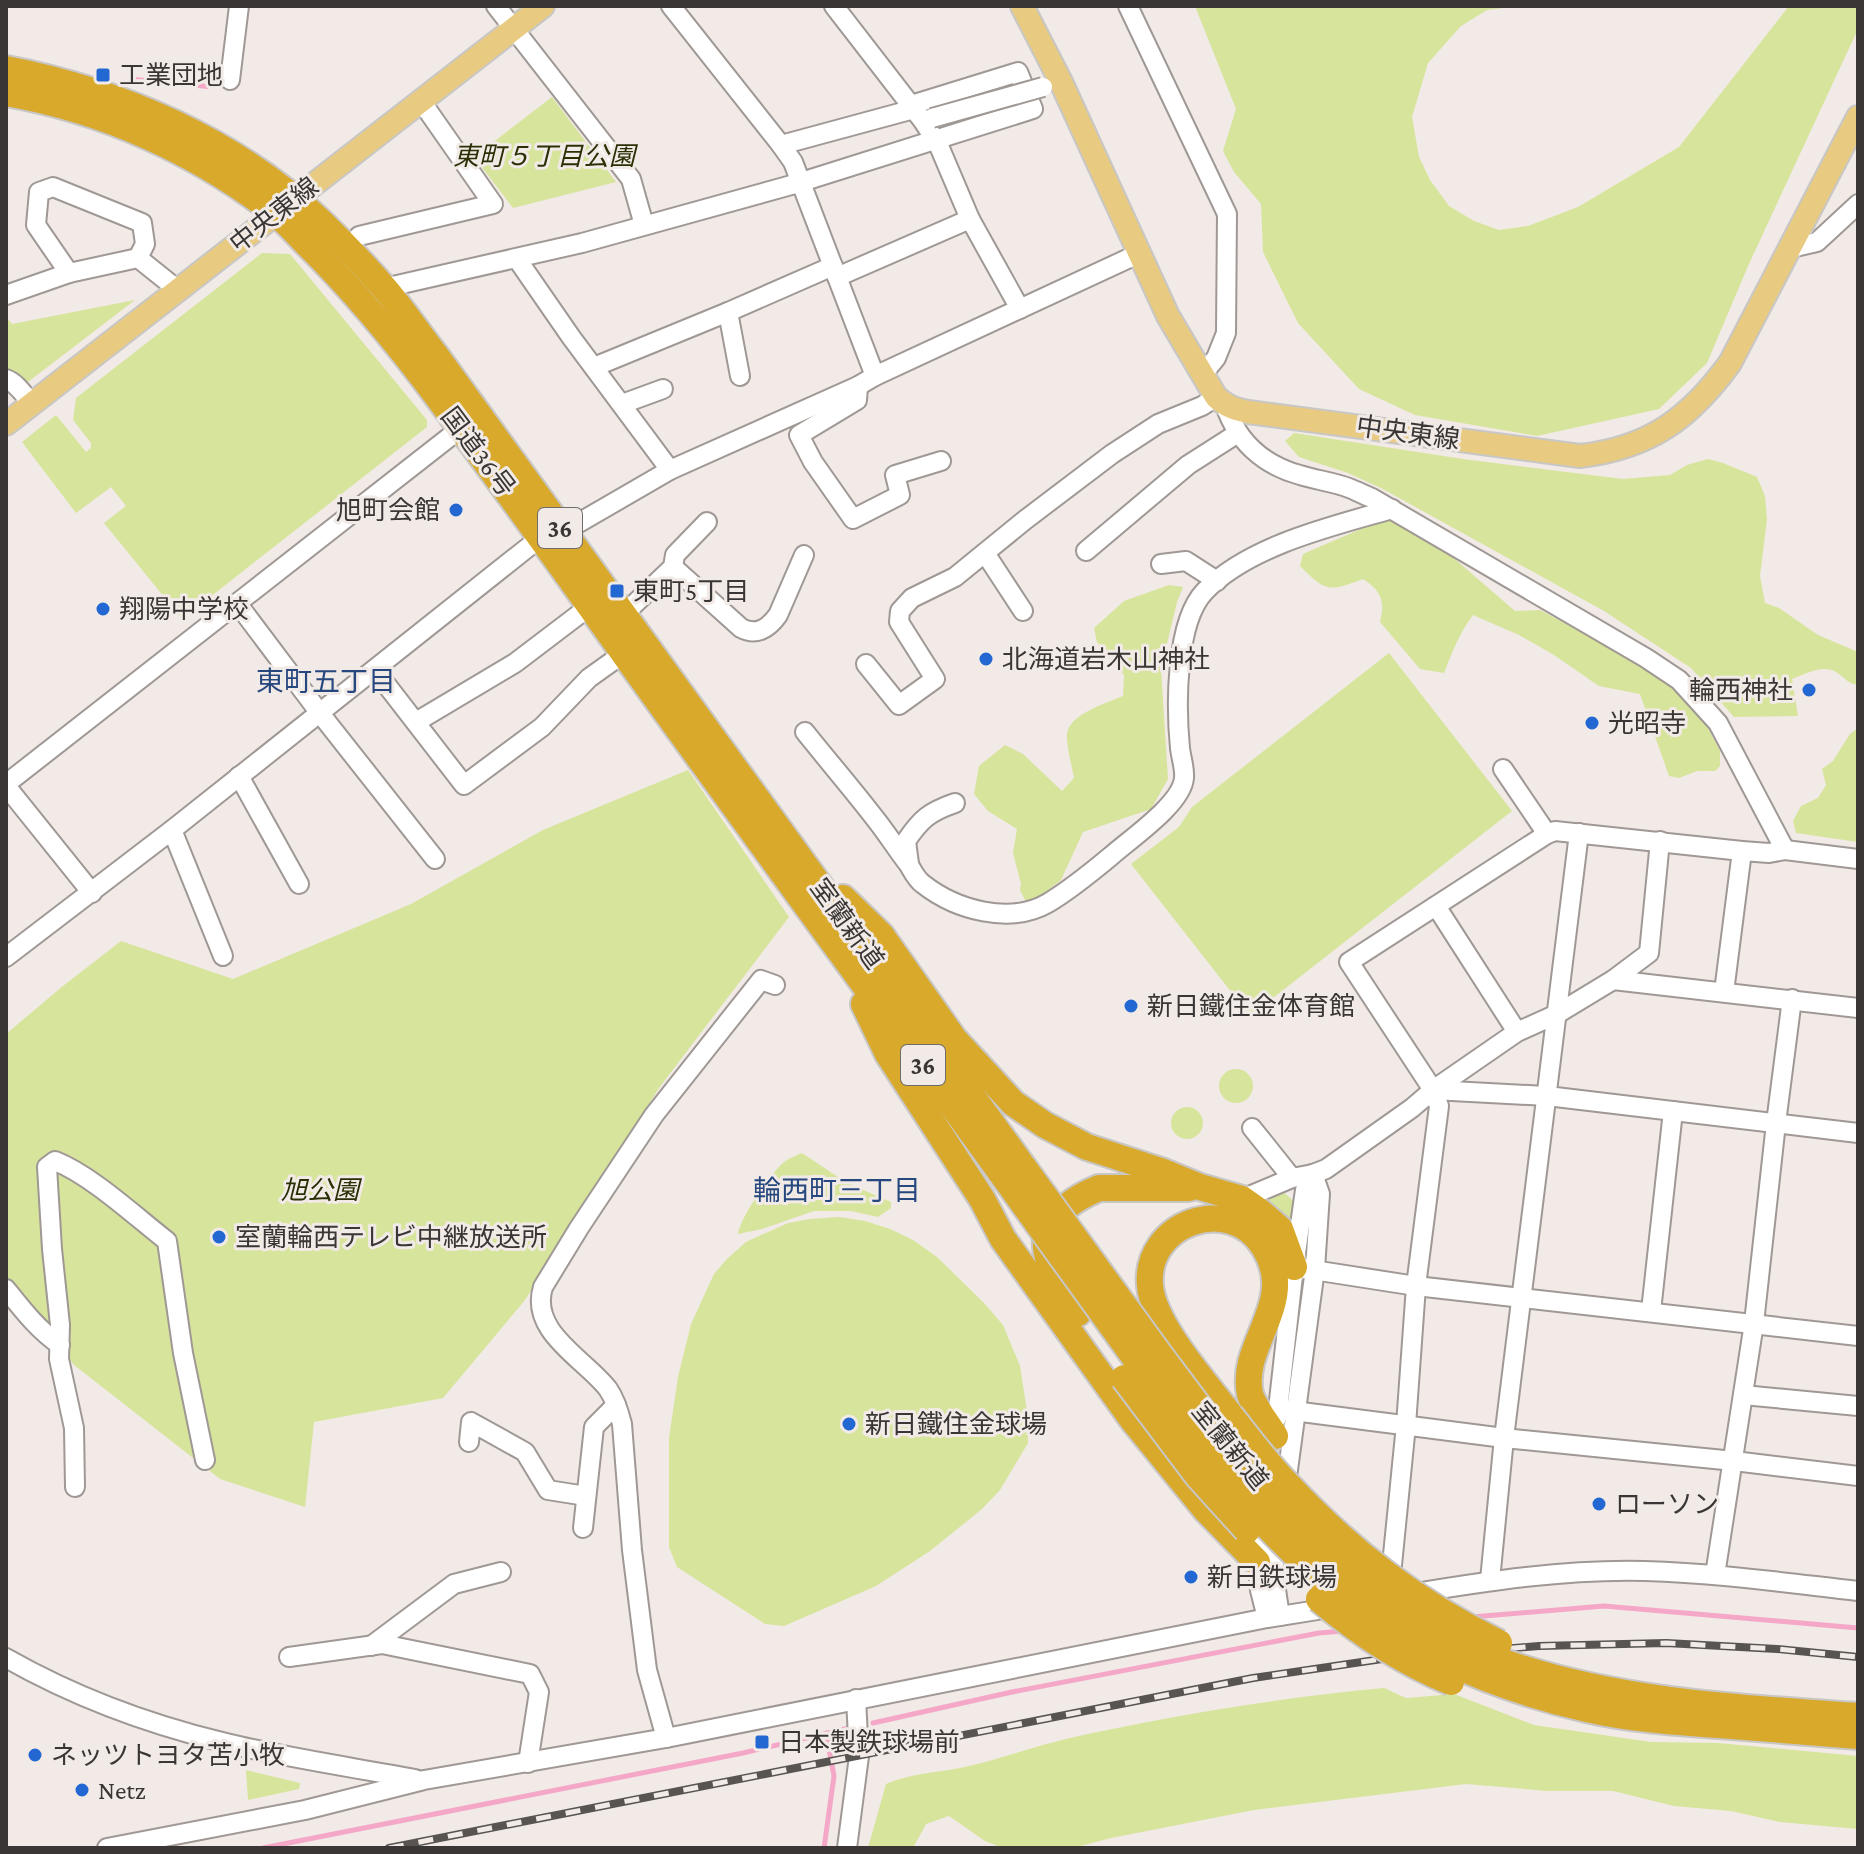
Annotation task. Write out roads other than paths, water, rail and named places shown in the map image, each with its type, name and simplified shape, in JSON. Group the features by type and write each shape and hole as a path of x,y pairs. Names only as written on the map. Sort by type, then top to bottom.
{"highway":[{"name":"国道36号","path":"6,69 86,89 179,126 235,158 285,206 400,347 461,428 623,615 808,871"},
{"name":"国道36号","path":"6,93 41,99 120,123 166,144 227,179 320,221 384,288 437,357 552,534 590,606 838,948"},
{"name":"室蘭新道","path":"808,871 1208,1458 1256,1516 1330,1586 1398,1635 1436,1656 1526,1693 1624,1717 1858,1736"},
{"path":"808,871 836,891 881,935 954,1039 1013,1103 1045,1125 1087,1147 1242,1199 1280,1229 1304,1268"},
{"name":"室蘭新道","path":"838,948 1281,1509 1371,1591 1467,1647 1535,1672 1602,1689 1679,1701 1858,1716"},
{"path":"838,948 888,1054 982,1199 1003,1239 1132,1419 1206,1510 1257,1562"},
{"path":"1200,1187 1099,1188 1068,1205 1052,1224 1046,1240 1054,1276 1124,1378 1198,1476 1265,1549 1348,1623 1418,1667 1475,1692 1559,1718 1622,1726 1676,1722"},
{"path":"1275,1436 1251,1397 1248,1378 1272,1309 1276,1285 1273,1265 1263,1245 1245,1228 1219,1217 1195,1220 1174,1231 1161,1246 1152,1265 1150,1284 1154,1303 1164,1327 1286,1484 1377,1569 1428,1604 1483,1635 1602,1689"}],"main road":[{"name":"中央東線","path":"6,424 543,6"},
{"path":"1022,6 1052,84 1168,316 1221,401"},
{"name":"中央東線","path":"1221,401 1234,409 1248,412 1580,456 1599,454 1649,437 1692,409 1730,363 1858,117"}],"street":[{"path":"230,80 239,6"},
{"path":"496,6 631,179 644,225"},
{"path":"671,6 793,162 875,376"},
{"path":"834,6 920,114 936,141 970,219 1020,309"},
{"path":"1128,6 1227,214 1226,333 1216,358 1202,375"},
{"path":"384,288 517,259 801,183 1033,109 1018,72 920,114"},
{"path":"781,145 1052,84"},
{"path":"359,236 493,204 421,101"},
{"path":"69,273 36,225 39,192 53,187 142,223 145,244 138,258"},
{"path":"1791,248 1817,242 1858,204"},
{"path":"594,367 970,219"},
{"path":"6,957 552,534 670,470 858,386 1138,254"},
{"path":"138,258 178,290"},
{"path":"6,295 69,273 138,258"},
{"path":"517,259 670,470"},
{"path":"728,312 740,376"},
{"path":"6,379 19,388 32,404"},
{"path":"858,386 857,400 799,435 813,462 853,519 900,495 895,475 941,461"},
{"path":"622,404 663,389"},
{"path":"866,664 899,705 935,679 899,622 900,611 912,598 955,577 1112,454 1158,424 1221,401 1238,433 1255,453 1277,467 1348,487 1392,509 1679,680 1718,723 1785,850"},
{"path":"92,893 6,785 461,428"},
{"path":"1086,551 1188,465 1238,433"},
{"path":"805,732 878,823 921,883 945,898 970,908 1005,915 1047,904 1104,861 1169,806 1178,794 1184,780 1179,690 1184,639 1190,614 1204,591 1250,559 1306,534 1392,509"},
{"path":"623,615 673,567 675,555 707,522"},
{"path":"985,553 1023,611"},
{"path":"673,567 741,628 755,632 772,624 778,615 804,555"},
{"path":"1161,564 1186,561 1217,581"},
{"path":"237,603 435,859"},
{"path":"416,722 515,663 590,606"},
{"path":"375,670 464,785 542,727 589,678 624,653"},
{"path":"1503,769 1547,834"},
{"path":"239,776 299,884"},
{"path":"910,867 906,841 917,825 926,815 955,803"},
{"path":"172,830 223,956"},
{"path":"1392,1597 1392,1565 1416,1286 1439,1106 1433,1090 1349,962 1555,831 1742,851 1769,853 1785,850 1858,859"},
{"path":"1490,1580 1504,1438 1579,833"},
{"path":"1242,1199 1292,1178 1326,1169 1517,1032 1557,1014 1613,980 1649,953 1660,841"},
{"path":"1724,992 1742,851"},
{"path":"1436,906 1517,1032"},
{"path":"666,1738 647,1670 632,1550 622,1424 608,1389 551,1329 542,1313 540,1297 579,1228 654,1115 761,980 775,985"},
{"path":"1613,980 1858,1008"},
{"path":"1715,1575 1754,1323 1792,999"},
{"path":"1433,1090 1547,1096 1858,1133"},
{"path":"1651,1311 1673,1111"},
{"path":"1252,1128 1292,1178"},
{"path":"75,1487 74,1428 59,1359 60,1325 52,1249 47,1167 55,1161 98,1188 167,1241 183,1353 205,1460"},
{"path":"1273,1617 1273,1570 1304,1268 1305,1190 1313,1174"},
{"path":"1304,1268 1416,1286 1858,1336"},
{"path":"6,1289 49,1338 60,1345"},
{"path":"1743,1395 1858,1406"},
{"path":"583,1528 594,1427 616,1405"},
{"path":"1288,1410 1504,1438 1858,1476"},
{"path":"1273,1617 1260,1590 1257,1562 1275,1436 1288,1410"},
{"path":"469,1442 471,1422 525,1452 548,1490 586,1496"},
{"path":"107,1848 305,1810 424,1780 666,1738 1273,1617 1490,1580 1566,1573 1643,1571 1715,1575 1858,1591"},
{"path":"371,1646 454,1584 501,1572"},
{"path":"289,1657 382,1644 530,1674 539,1692 528,1763"},
{"path":"6,1658 101,1703 189,1733 251,1749 424,1780"},
{"path":"847,1848 859,1756 856,1699"}],"waterway":[{"path":"1472,1617 1604,1606 1858,1628"},
{"path":"873,1723 1012,1692 1343,1631"},
{"path":"263,1848 743,1753 849,1728"},
{"path":"824,1848 834,1776 826,1733"}],"railway":[{"path":"389,1848 1253,1678 1382,1659 1539,1646 1666,1643 1858,1657"}],"place":[{"name":"工業団地","path":"103,75"},
{"name":"旭町会館","path":"456,510"},
{"name":"東町5丁目","path":"617,591"},
{"name":"翔陽中学校","path":"103,609"},
{"name":"北海道岩木山神社","path":"986,659"},
{"name":"輪西神社","path":"1809,690"},
{"name":"光昭寺","path":"1592,723"},
{"name":"新日鐵住金体育館","path":"1131,1006"},
{"name":"室蘭輪西テレビ中継放送所","path":"219,1237"},
{"name":"新日鐵住金球場","path":"849,1424"},
{"name":"ローソン","path":"1599,1504"},
{"name":"新日鉄球場","path":"1191,1577"},
{"name":"日本製鉄球場前","path":"762,1742"},
{"name":"ネッツトヨタ苫小牧","path":"35,1755"},
{"name":"Netz","path":"82,1790"}],"district":[{"name":"東町五丁目","path":"326,681"},
{"name":"輪西町三丁目","path":"837,1190"}],"park label":[{"name":"東町５丁目公園","path":"544,156"},
{"name":"旭公園","path":"320,1190"}]}
